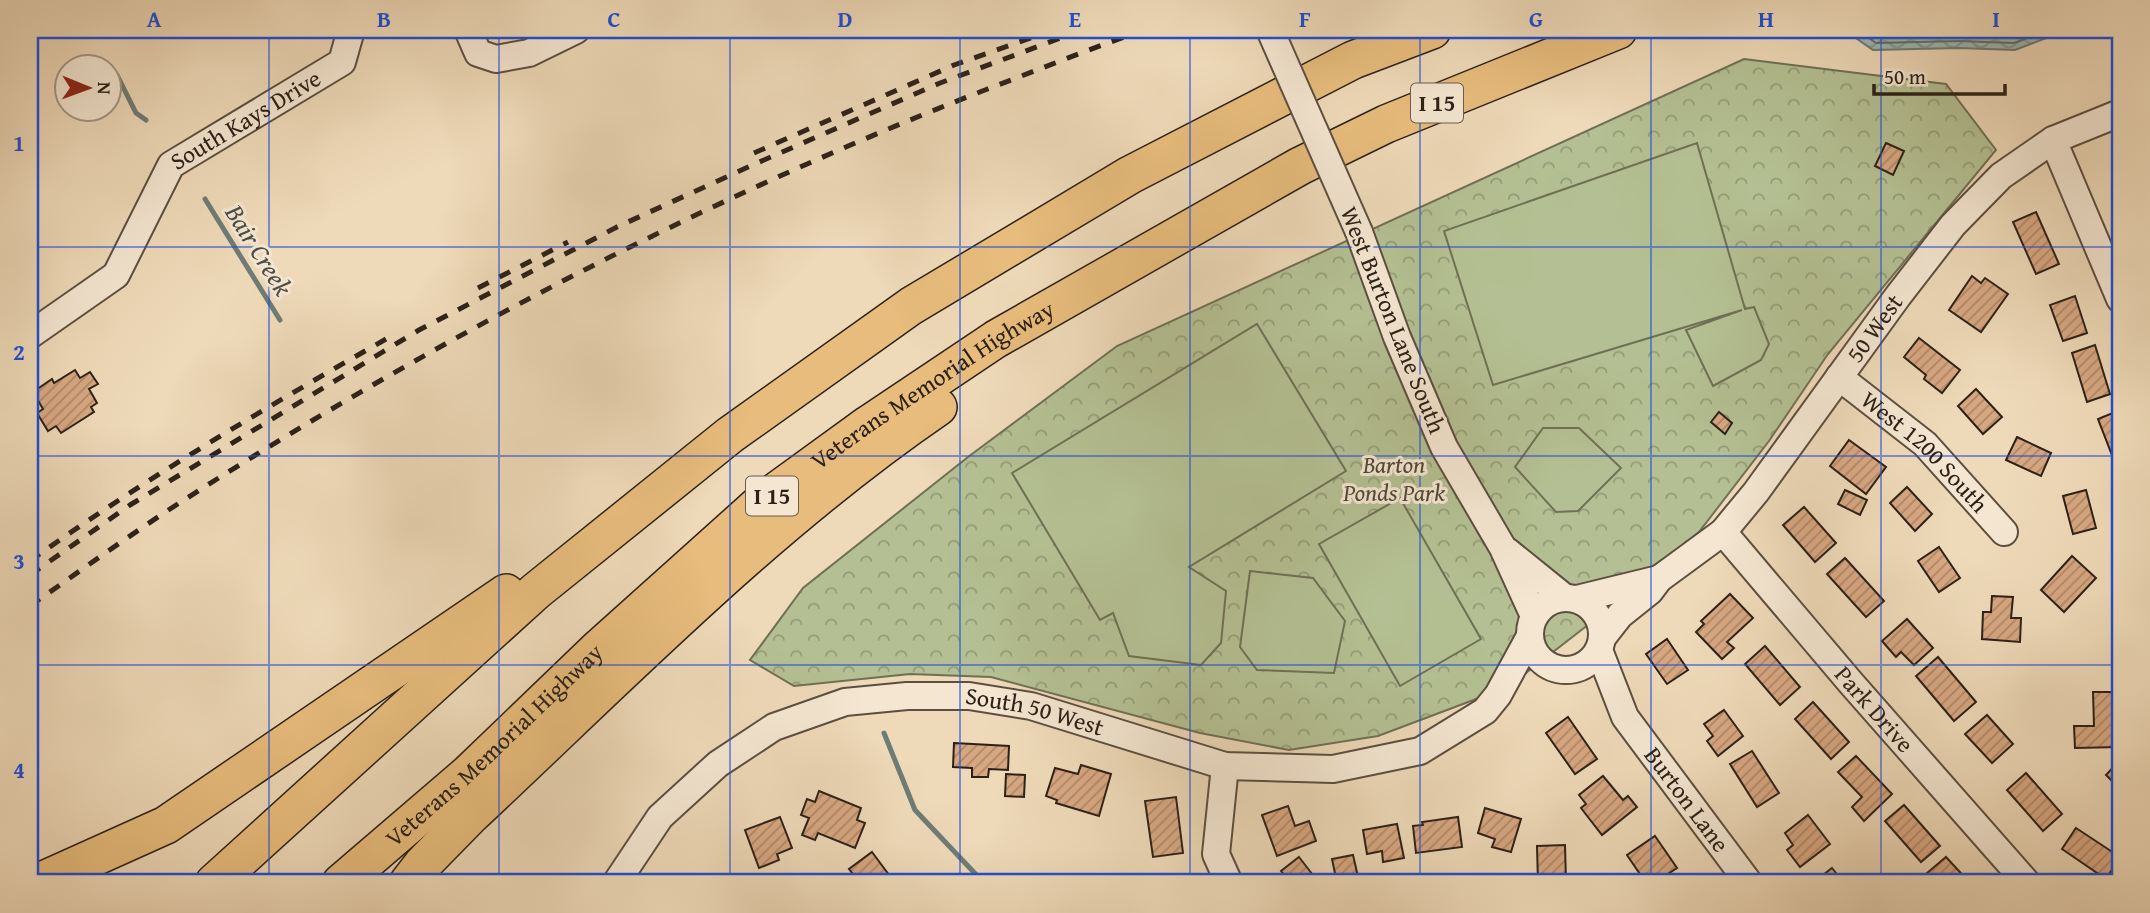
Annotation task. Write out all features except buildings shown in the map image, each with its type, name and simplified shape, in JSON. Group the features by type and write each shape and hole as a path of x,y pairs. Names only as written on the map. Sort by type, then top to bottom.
{"highway":[{"path":"37,883 166,825 484,608 911,306 1130,176 1353,60 1432,30"},
{"name":"Veterans Memorial Highway","path":"341,883 468,774 597,650 764,501 869,424 996,339 1300,166 1386,124 1618,30"},
{"path":"408,883 469,817 776,531 906,429 1261,187"},
{"path":"214,883 536,591 730,436"}],"street":[{"name":"South Kays Drive","path":"30,335 116,275 172,165 342,62 351,30"},
{"path":"468,30 478,53 496,60 528,53 576,30"},
{"name":"West Burton Lane South","path":"1270,30 1359,232 1397,337 1444,447 1503,548 1532,627"},
{"name":"50 West","path":"1601,644 1620,615 1650,591 1659,579 1723,532 1756,492 1953,225 2001,176 2053,139 2120,113"},
{"path":"2053,139 2120,299"},
{"name":"West 1200 South","path":"1839,377 1925,444 2004,532"},
{"name":"Park Drive","path":"1723,532 1859,694 2026,883"},
{"name":"West Burton Lane South","path":"1503,548 1570,598"},
{"name":"50 West","path":"1570,598 1659,579"},
{"path":"1570,598 1588,605 1597,614 1601,626 1601,644 1592,660 1581,668 1565,671 1548,667 1539,659 1532,627 1541,607 1552,600 1570,598"},
{"name":"South 50 West","path":"616,883 660,817 718,764 774,727 845,702 907,696 969,695 1031,706 1225,766 1333,769 1420,751 1485,711 1498,695 1532,627"},
{"name":"Burton Lane","path":"1601,644 1625,717"},
{"name":"South 50 West","path":"1498,695 1526,678 1565,671"},
{"name":"Burton Lane","path":"1565,671 1592,686 1625,717 1749,883"},
{"path":"1225,766 1216,854 1228,883"}],"green space":[{"name":"Barton Ponds Park","path":"1744,59 1946,84 1996,150 1828,354 1769,441 1699,532 1593,621 1508,687 1378,736 1289,750 1200,733 991,677 910,674 794,686 750,660 803,588 968,457 1117,346"},
{"path":"1697,143 1745,309 1754,307 1769,344 1761,360 1713,386 1686,330 1742,310 1493,385 1444,231"},
{"path":"1257,324 1346,471 1189,567 1226,591 1221,643 1201,665 1129,656 1113,613 1100,620 1012,473"},
{"path":"1543,428 1579,428 1621,468 1578,511 1556,512 1515,467"},
{"path":"1400,498 1481,639 1400,686 1319,544"},
{"path":"1250,571 1313,578 1345,621 1334,673 1257,670 1240,647"}],"water":[{"path":"1872,30 2067,30 2015,50 1873,50 1853,36"}],"waterway":[{"name":"Bair Creek","path":"122,85 136,113 146,120"},
{"name":"Bair Creek","path":"205,199 280,320"},
{"name":"Bair Creek","path":"884,733 915,810 984,883"}],"railway":[{"path":"30,575 130,505 419,330 617,227 940,83 1082,30"},
{"path":"30,606 152,521 267,448 366,389 567,279 774,179 879,133 1145,30"},
{"path":"754,153 954,65 1039,35"},
{"path":"478,288 568,242"},
{"path":"30,561 205,446 386,339"}]}
